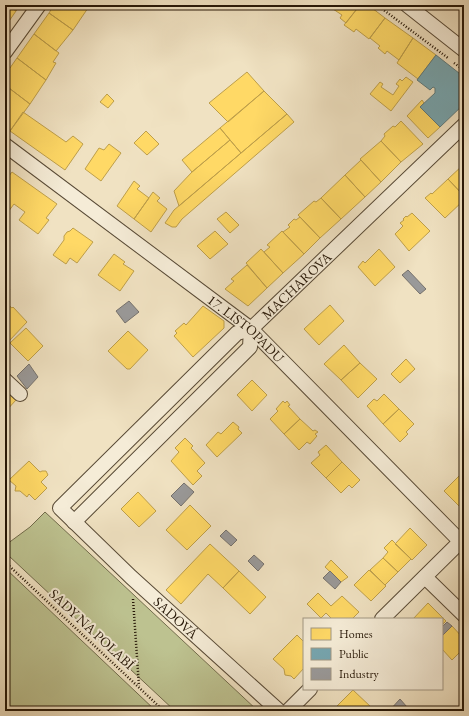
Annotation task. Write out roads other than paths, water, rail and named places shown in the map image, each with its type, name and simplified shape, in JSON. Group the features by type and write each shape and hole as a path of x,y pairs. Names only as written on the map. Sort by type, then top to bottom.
{"street":[{"path":"5,52 39,5"},
{"path":"407,5 464,50"},
{"name":"MACHAROVA","path":"74,522 250,347 251,329 464,125"},
{"name":"17. LISTOPADU","path":"5,145 251,329 462,540"},
{"name":"SADOVÁ","path":"251,329 237,333 60,508 131,577 279,711"},
{"path":"5,380 20,394"},
{"path":"383,618 462,540"},
{"path":"424,577 464,615"},
{"path":"288,711 309,690"}]}
